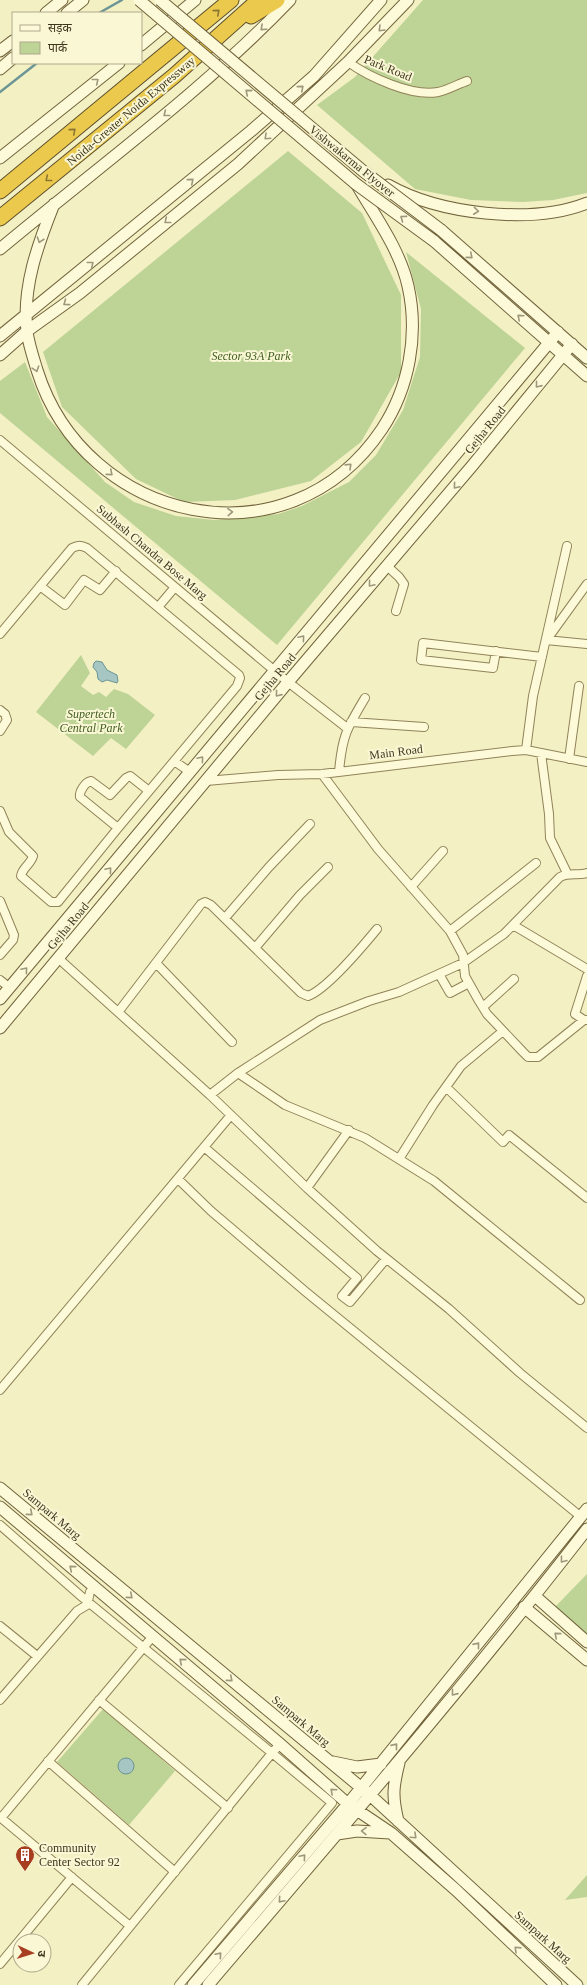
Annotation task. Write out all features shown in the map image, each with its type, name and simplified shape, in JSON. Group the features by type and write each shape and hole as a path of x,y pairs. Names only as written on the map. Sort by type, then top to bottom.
{"highway":[{"name":"Noida-Greater Noida Expressway","path":"0,191 232,0"},
{"name":"Noida-Greater Noida Expressway","path":"0,218 174,76 259,0"},
{"path":"228,28 277,0"}],"street":[{"path":"47,12 62,0"},
{"path":"68,12 83,0"},
{"name":"Vishwakarma Flyover","path":"139,0 356,184 434,241 587,376"},
{"name":"Vishwakarma Flyover","path":"160,0 363,171 441,230 587,358"},
{"path":"142,44 195,0"},
{"path":"0,249 171,110 271,20 290,0"},
{"path":"0,336 88,266 239,141 314,76 381,0"},
{"path":"0,355 27,331 80,293 238,164 348,62 408,0"},
{"path":"0,51 12,42"},
{"path":"0,69 12,59"},
{"name":"Park Road","path":"348,62 364,74 407,90 437,92 467,81"},
{"path":"0,158 118,64"},
{"path":"314,76 323,85"},
{"path":"363,171 403,194 437,204 471,211 538,214 574,208 587,203"},
{"path":"54,204 36,253 28,296 27,331 31,351 44,392 57,417 81,449 119,480 154,499 182,508 215,513 251,512 287,502 317,491 344,471 371,444 391,414 405,383 411,350 412,316 408,286 400,262 356,184"},
{"name":"Gejha Road","path":"0,999 558,332"},
{"name":"Gejha Road","path":"0,1028 288,682 472,466 572,344"},
{"name":"Subhash Chandra Bose Marg","path":"0,440 288,682 349,725"},
{"path":"0,634 76,546 87,548 159,606 239,675 240,678 237,686 58,902 52,902 21,876 22,872 32,861 33,856 9,832 0,811"},
{"path":"526,750 532,696 567,546"},
{"path":"387,566 400,577 404,584 396,611"},
{"path":"40,586 65,605 84,580 100,590 116,571"},
{"path":"546,640 587,584"},
{"path":"159,606 175,587"},
{"path":"546,640 587,644"},
{"path":"496,651 493,668 421,660 423,643 496,651 542,657"},
{"path":"569,759 579,686"},
{"path":"339,772 341,746 349,725 365,698"},
{"path":"0,710 5,714 7,720 0,731"},
{"path":"349,725 424,727"},
{"name":"Main Road","path":"206,781 278,775 322,774 526,750 587,762"},
{"path":"541,753 549,814 550,838 567,873"},
{"path":"174,761 190,772"},
{"path":"322,774 364,832 458,942 463,955 465,976 482,1007 523,1052 533,1058 541,1055 585,1020 575,1014 587,976"},
{"path":"118,828 80,797 80,793 87,783 91,781 110,795 126,778 130,776 149,792"},
{"path":"225,918 269,867 310,824"},
{"path":"411,887 443,851"},
{"path":"450,931 536,863"},
{"path":"256,948 300,895 328,867"},
{"path":"210,1095 238,1073 320,1020 369,1001 399,992 463,963 504,934 560,877 567,873 586,874"},
{"path":"0,901 14,935 0,955"},
{"path":"119,1010 202,904 208,903 301,993 308,996 313,994 331,978 377,929"},
{"path":"513,925 587,969"},
{"path":"58,958 119,1010 307,1188 386,1259 449,1309 520,1373 587,1428"},
{"path":"156,963 232,1042"},
{"path":"439,974 450,993 469,983"},
{"path":"482,1007 514,979"},
{"path":"0,980 10,988"},
{"path":"399,1159 446,1087 462,1066 503,1031"},
{"path":"238,1073 285,1105 349,1130 434,1181 580,1300"},
{"path":"446,1087 503,1142 509,1135 587,1198"},
{"path":"0,1390 231,1115"},
{"path":"307,1188 349,1130"},
{"path":"204,1147 357,1278 342,1296 350,1302 386,1259"},
{"path":"178,1179 212,1211 306,1292 584,1513 567,1532 361,1788 353,1808 337,1834 208,1985"},
{"name":"Sampark Marg","path":"0,1488 361,1788 398,1820 577,1985"},
{"path":"0,1507 92,1589 153,1636 353,1808 391,1833 456,1890 556,1985"},
{"path":"0,1524 85,1600 332,1803 179,1985"},
{"path":"193,1985 353,1808 370,1796 524,1607 535,1596 587,1529"},
{"path":"567,1532 578,1540"},
{"path":"0,1700 77,1611 92,1589"},
{"path":"535,1596 587,1642"},
{"path":"524,1607 587,1660"},
{"path":"0,1626 37,1656"},
{"path":"130,1926 0,1818 153,1636"},
{"path":"99,1700 228,1808"},
{"path":"82,1985 280,1744"},
{"path":"398,1820 393,1798 393,1784 400,1758"},
{"path":"48,1761 175,1872"},
{"path":"329,1761 346,1766 381,1764"},
{"path":"337,1834 357,1831 391,1833"},
{"path":"0,1964 72,1877"}],"green space":[{"path":"423,0 587,0 587,193 553,200 523,202 471,200 415,189 317,105 355,77"},
{"name":"Sector 93A Park","path":"288,151 362,213 401,295 401,372 361,442 311,481 235,500 184,502 136,479 62,407 43,352"},
{"path":"406,252 525,348 277,645 0,413 0,381 25,362 47,417 105,482 134,502 176,516 214,520 278,514 302,506 349,482 376,455 403,410 420,357 421,309"},
{"name":"Supertech Central Park","path":"81,655 90,673 81,686 93,695 99,692 106,697 114,689 128,694 155,715 126,749 111,738 93,756 36,712"},
{"path":"587,1574 587,1634 555,1607"},
{"path":"104,1708 175,1771 129,1825 57,1762"},
{"path":"587,1875 587,1897 565,1900"}],"water":[{"path":"96,661 102,662 107,670 117,675 117,683 107,680 102,682 98,679 97,672 93,667"},
{"path":"123,1758 129,1758 134,1763 132,1772 129,1774 123,1774 118,1769 118,1763"}],"waterway":[{"path":"101,12 122,0"},
{"path":"0,92 36,64"}],"place":[{"name":"Community Center Sector 92","path":"25,1872"}]}
